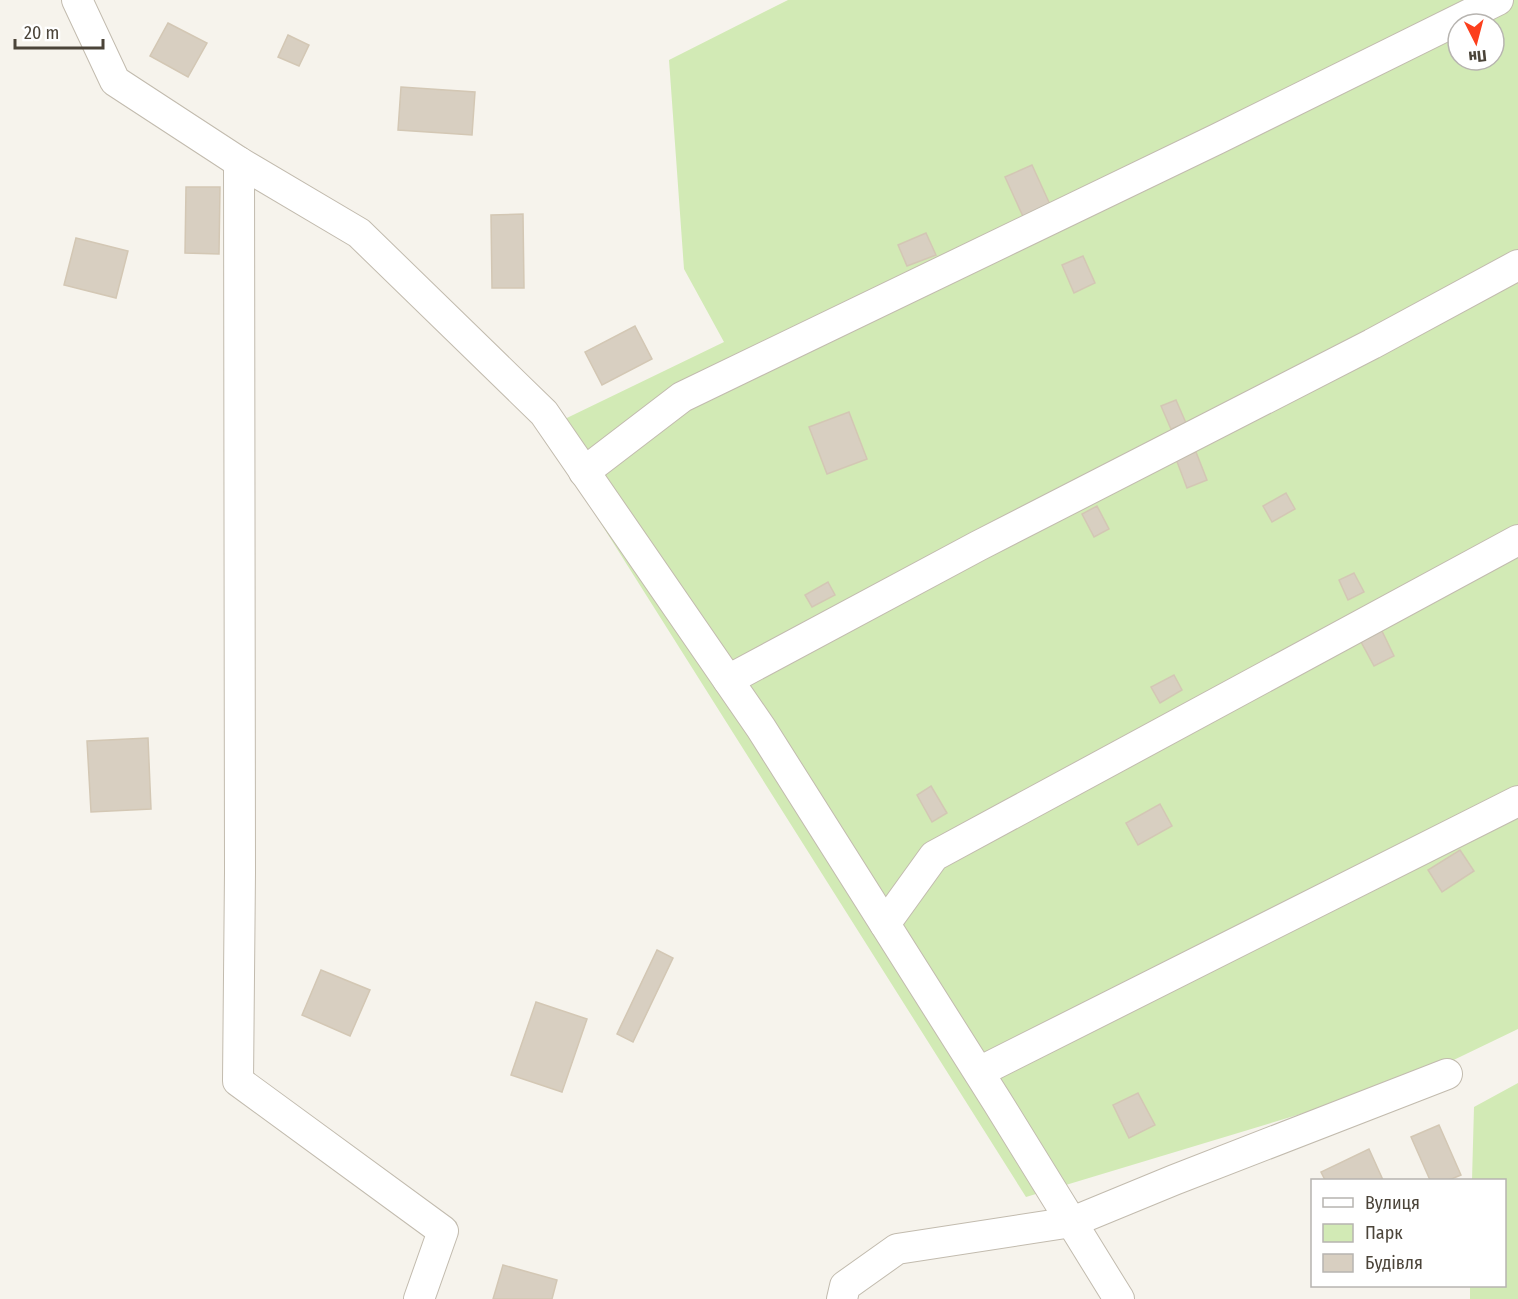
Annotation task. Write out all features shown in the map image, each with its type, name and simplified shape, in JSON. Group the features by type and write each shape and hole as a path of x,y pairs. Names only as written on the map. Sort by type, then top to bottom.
{"street":[{"path":"62,0 77,0 115,81 239,162 359,233 544,413 761,728 979,1072 1119,1299"},
{"path":"584,472 682,397 1207,144 1498,0"},
{"path":"239,162 238,1081 443,1231 419,1299"},
{"path":"728,680 978,546 1372,344 1518,265"},
{"path":"885,924 934,856 1518,540"},
{"path":"979,1072 1518,801"},
{"path":"842,1299 844,1286 897,1249 1071,1222 1447,1074"}],"green space":[{"path":"788,0 1518,0 1518,1029 1410,1081 1026,1197 542,430 724,342 684,269 669,60"},
{"path":"1518,1083 1518,1299 1470,1299 1470,1287 1506,1287 1506,1179 1472,1179 1474,1107"}],"building":[{"path":"168,23 207,43 188,77 150,56"},
{"path":"288,35 309,45 299,66 278,57"},
{"path":"401,87 475,92 472,135 398,130"},
{"path":"1032,165 1053,211 1026,223 1005,177"},
{"path":"186,187 220,187 219,254 185,253"},
{"path":"523,214 524,288 492,288 491,215"},
{"path":"926,233 936,255 907,266 898,245"},
{"path":"76,238 128,251 116,298 64,285"},
{"path":"1083,256 1095,283 1074,293 1062,265"},
{"path":"635,326 652,359 602,385 585,352"},
{"path":"1176,400 1186,423 1171,429 1161,406"},
{"path":"849,412 867,459 827,474 809,427"},
{"path":"1196,452 1207,480 1187,488 1176,459"},
{"path":"1286,493 1295,509 1272,522 1263,506"},
{"path":"1097,506 1109,529 1094,537 1082,514"},
{"path":"1354,573 1364,592 1348,600 1339,580"},
{"path":"828,582 835,595 812,607 805,595"},
{"path":"1381,629 1394,656 1374,666 1360,640"},
{"path":"1174,675 1182,690 1160,703 1151,687"},
{"path":"148,738 151,809 91,812 87,741"},
{"path":"931,786 947,813 932,822 917,795"},
{"path":"1160,804 1172,826 1138,845 1126,823"},
{"path":"1460,850 1474,871 1442,892 1428,870"},
{"path":"657,950 673,958 633,1042 617,1034"},
{"path":"321,970 370,990 350,1036 302,1015"},
{"path":"536,1002 587,1019 562,1092 511,1075"},
{"path":"1138,1093 1155,1125 1129,1138 1113,1105"},
{"path":"1439,1125 1461,1175 1451,1179 1430,1179 1411,1137"},
{"path":"1369,1149 1383,1179 1324,1179 1321,1172"},
{"path":"503,1265 557,1280 552,1299 493,1299"}]}
